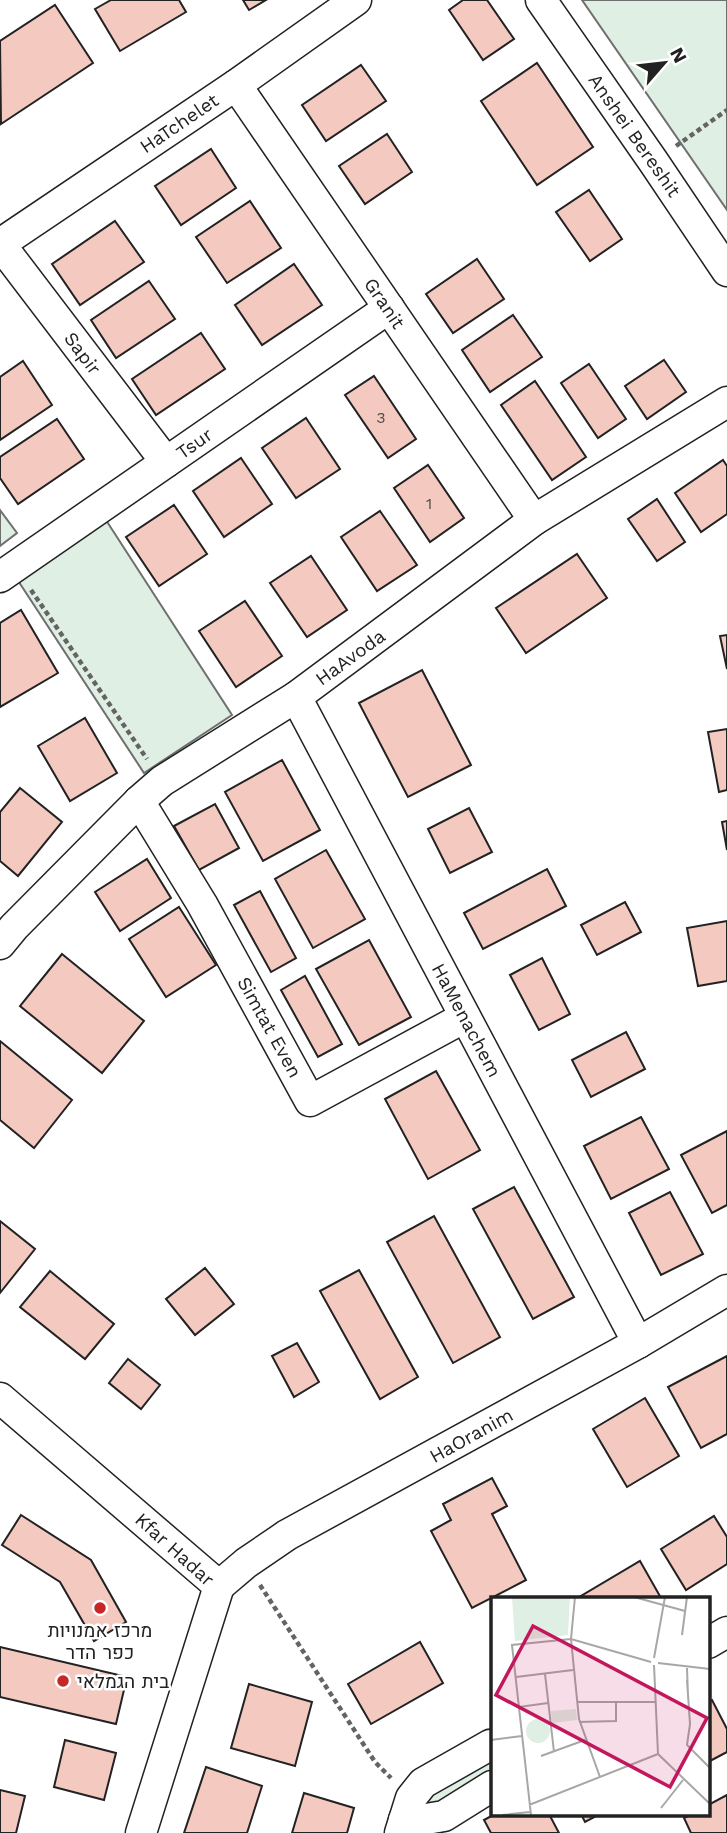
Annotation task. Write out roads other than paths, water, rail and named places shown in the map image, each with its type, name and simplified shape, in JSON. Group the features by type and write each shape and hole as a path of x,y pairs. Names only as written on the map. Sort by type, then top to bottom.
{"street":[{"name":"HaTchelet","path":"0,244 236,85 356,0"},
{"name":"Anshei Bereshit","path":"541,0 727,271"},
{"name":"Granit","path":"236,85 534,520"},
{"name":"Sapir","path":"0,244 166,462"},
{"name":"Tsur","path":"7,572 389,308"},
{"name":"HaAvoda","path":"5,928 162,781 296,696 534,520 727,401"},
{"name":"HaMenachem","path":"296,696 638,1343"},
{"name":"Simtat Even","path":"139,801 202,904 310,1101 465,1017"},
{"name":"HaOranim","path":"219,1586 246,1563 287,1535 638,1343 727,1290"},
{"name":"Kfar Hadar","path":"0,1398 219,1586 141,1833"},
{"path":"710,1642 727,1632"},
{"path":"491,1746 422,1783 405,1817 426,1819 444,1816 491,1787"}],"place":[{"name":"מרכז אמנויות כפר הדר","path":"100,1608"},
{"name":"בית הגמלאי","path":"63,1681"}]}
